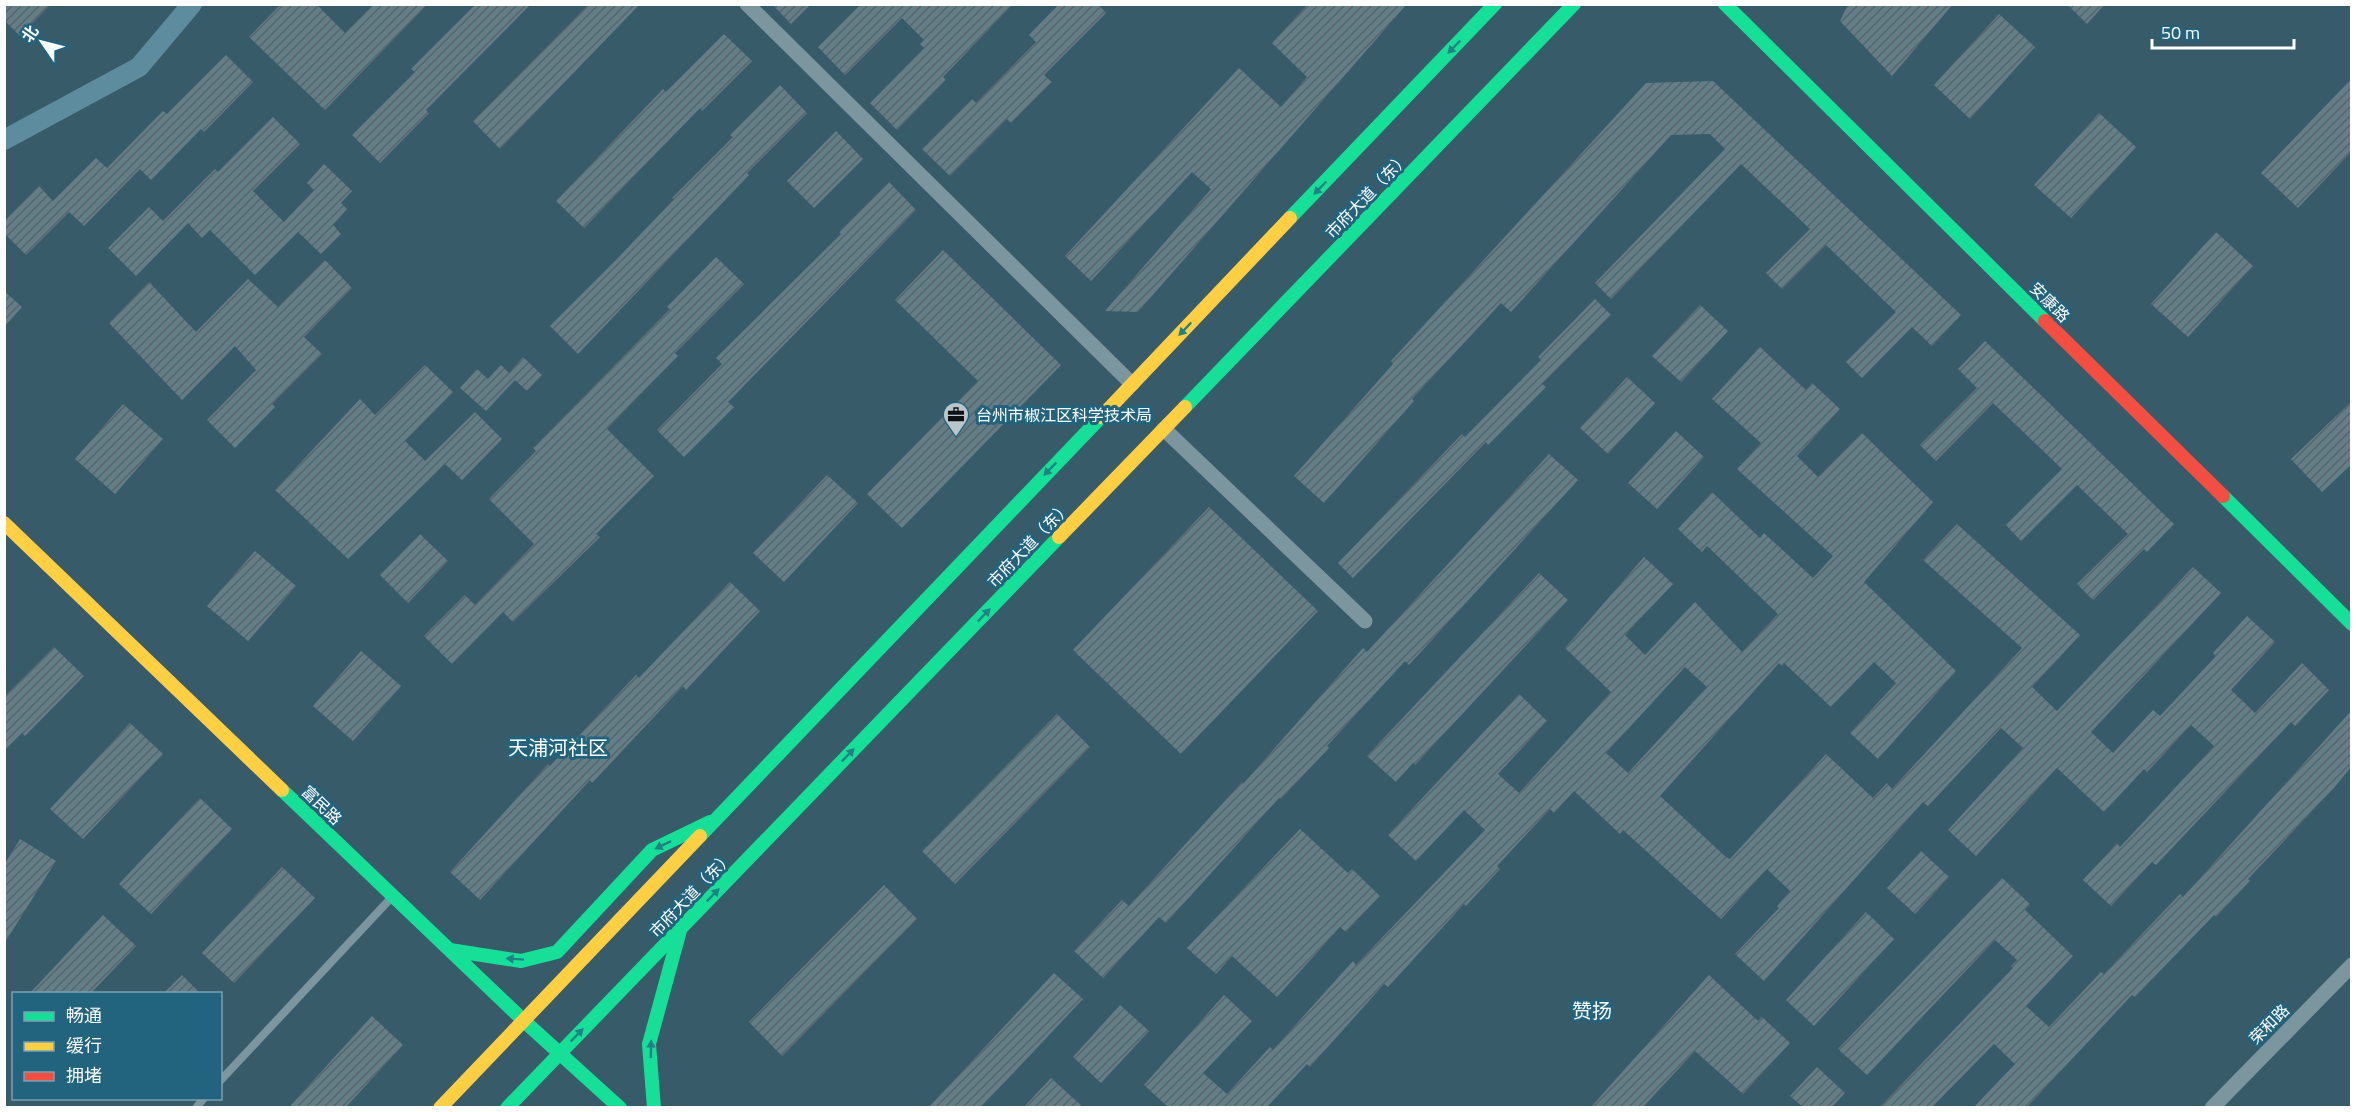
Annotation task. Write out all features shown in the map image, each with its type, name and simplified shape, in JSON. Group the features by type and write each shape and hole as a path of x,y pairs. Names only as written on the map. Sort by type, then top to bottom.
{"main road":[{"name":"市府大道（东）","path":"440,1107 1495,4"},
{"name":"市府大道（东）","path":"507,1107 1574,4"},
{"name":"安康路","path":"1725,4 2352,624"},
{"name":"富民路","path":"4,523 523,1020 620,1107"},
{"path":"450,950 521,961 557,952 652,850 716,819"},
{"path":"654,1107 649,1044 681,927"}],"street":[{"path":"747,4 1132,384"},
{"path":"1164,429 1365,621"},
{"name":"荣和路","path":"2212,1107 2352,965"}],"lane":[{"path":"222,1079 393,896"}],"building":[{"path":"4,4 51,4 20,36 4,20"},
{"path":"281,4 316,4 345,33 374,4 428,4 325,110 249,37"},
{"path":"476,4 531,4 426,110 429,113 380,163 352,135 415,72 411,69"},
{"path":"589,4 640,4 500,149 473,121"},
{"path":"772,4 811,4 791,24"},
{"path":"861,4 1013,4 943,77 946,80 897,130 870,103 924,48 920,44 924,40 902,18 845,75 818,47"},
{"path":"1059,4 1098,4 1106,13 1044,75 1052,82 1011,123 1007,119 950,176 922,149 972,99 976,103 1036,42 1029,35"},
{"path":"1308,4 1407,4 1138,312 1105,311 1211,189 1192,172 1091,281 1065,256 1239,68 1281,107 1307,77 1272,43"},
{"path":"1848,4 1953,4 1892,76 1840,21"},
{"path":"2067,4 2105,4 2087,24"},
{"path":"1999,14 2035,47 1970,119 1934,85"},
{"path":"724,34 752,61 702,111 700,108 584,228 556,201 663,89 666,92"},
{"path":"226,55 253,82 204,132 201,129 151,180 140,169 84,226 69,212 26,255 4,233 4,221 39,186 53,201 96,158 107,168 163,111 167,114"},
{"path":"2352,78 2352,151 2298,208 2261,173"},
{"path":"1713,81 1961,315 1932,346 1912,327 1862,378 1846,362 1896,312 1826,245 1782,289 1766,273 1810,229 1741,164 1611,299 1595,283 1725,149 1710,134 1671,135 1511,312 1501,303 1412,399 1414,401 1324,503 1294,476 1393,364 1391,361 1646,83"},
{"path":"780,85 807,113 747,173 749,175 578,354 550,326 617,259 674,199 672,198 733,137 730,135"},
{"path":"2099,113 2136,147 2071,218 2034,185"},
{"path":"273,117 300,144 253,191 284,222 314,190 307,183 324,164 352,191 341,203 347,209 333,225 341,234 321,254 298,232 255,275 210,230 202,238 188,223 136,276 108,248 149,207 163,221 215,169 218,172"},
{"path":"836,131 863,159 814,208 787,181"},
{"path":"889,182 916,210 728,402 734,407 684,457 657,430 722,364 716,358 841,234 839,232"},
{"path":"2216,232 2253,266 2188,337 2151,304"},
{"name":"台州市椒江区科学技术局","path":"943,250 1061,365 902,528 867,494 978,381 895,300"},
{"path":"716,257 744,284 675,353 678,356 607,429 654,476 596,534 600,537 513,622 503,612 452,664 424,636 465,595 475,605 534,544 489,499 536,451 533,448 670,309 667,307"},
{"path":"325,260 352,288 304,337 322,354 272,404 275,407 235,448 207,420 256,370 235,346 182,400 109,323 149,282 196,332 248,279 278,307"},
{"path":"4,291 22,307 4,327"},
{"path":"1595,299 1611,315 1542,384 1546,387 1488,445 1486,442 1353,578 1338,563 1462,434 1465,437 1541,360 1538,357"},
{"path":"1700,305 1728,331 1681,382 1652,356"},
{"path":"1985,341 2174,524 2147,552 2144,549 2093,600 2077,584 2128,534 2077,485 2021,541 2006,525 2062,469 1993,403 1936,461 1920,445 1977,388 1958,369"},
{"path":"1760,347 1806,390 1812,383 1840,409 1797,456 1818,477 1862,433 1933,502 1864,582 1956,671 1878,759 1850,733 1896,683 1874,662 1831,707 1784,663 1782,666 1779,663 1660,796 1730,859 1826,754 1873,798 1887,783 1892,789 2022,648 1923,560 1957,524 2080,635 2032,687 2057,711 2193,567 2221,593 2091,732 2113,753 2153,710 2160,716 2216,656 2213,653 2247,616 2275,642 2231,690 2255,713 2302,663 2329,690 2295,726 2291,722 2156,865 2152,862 2111,906 2083,880 2117,843 2120,847 2214,746 2191,725 2147,772 2144,769 2104,812 2057,768 1976,856 1948,830 2023,748 2001,728 1928,806 1923,802 1764,981 1735,954 1779,908 1777,906 1790,891 1767,869 1721,919 1623,830 1620,834 1574,791 1554,813 1550,809 1497,866 1500,869 1466,906 1464,904 1388,987 1384,984 1310,1067 1307,1064 1267,1107 1168,1107 1144,1085 1224,995 1252,1021 1203,1073 1227,1094 1270,1047 1273,1050 1353,961 1356,965 1485,830 1464,810 1416,861 1388,835 1519,694 1547,721 1498,774 1519,793 1611,692 1565,648 1644,557 1673,584 1625,635 1645,655 1695,602 1742,652 1778,614 1707,546 1702,552 1678,529 1712,492 1760,538 1764,533 1813,578 1833,556 1737,469 1761,443 1712,399","holes":["1685,667 1707,687 1628,773 1606,753"]},
{"path":"523,357 542,375 527,391 515,380 486,411 460,388 477,369 488,379 501,365 509,373"},
{"path":"425,365 453,392 405,441 425,461 475,412 502,439 462,480 445,464 348,559 275,490 360,399 375,415"},
{"path":"1627,377 1655,403 1608,454 1580,428"},
{"path":"2352,401 2352,464 2322,492 2291,459"},
{"path":"123,404 163,439 115,494 75,459"},
{"path":"1676,431 1704,457 1657,509 1628,483"},
{"path":"1549,454 1578,480 1409,665 1405,661 1327,746 1329,748 1281,799 1279,798 1166,923 1159,917 1103,978 1074,951 1122,900 1129,906 1242,782 1243,784 1363,648 1367,652"},
{"path":"827,475 858,503 784,582 753,553"},
{"path":"1209,507 1318,611 1181,754 1073,650"},
{"path":"420,534 448,561 408,603 380,575"},
{"path":"255,551 296,586 248,641 207,606"},
{"path":"1539,573 1568,600 1415,765 1413,763 1396,782 1367,756"},
{"path":"730,582 760,611 686,690 683,686 592,783 590,780 480,900 450,872 548,764 550,766 636,675 639,678"},
{"path":"54,647 84,676 25,736 22,733 4,751 4,697"},
{"path":"361,651 401,686 353,741 313,706"},
{"path":"2352,710 2352,766 2216,917 2214,915 2135,997 2132,995 2027,1107 1974,1107 2015,1064 1994,1044 1932,1107 1880,1107 2013,968 2011,966 2017,960 1995,940 1867,1075 1838,1049 2002,878 2030,904 2025,910 2073,956 2026,1006 2049,1027 2101,972 2104,974 2180,894 2183,897"},
{"path":"1057,714 1090,747 955,884 922,851"},
{"path":"130,723 163,754 83,839 50,809"},
{"path":"200,798 232,829 151,914 119,884"},
{"path":"1300,829 1348,873 1352,869 1380,896 1346,932 1340,927 1277,997 1232,956 1216,974 1187,948"},
{"path":"20,839 56,861 4,944 4,865"},
{"path":"1921,851 1949,877 1915,914 1887,888"},
{"path":"282,867 315,898 234,983 202,953"},
{"path":"884,885 917,919 782,1056 749,1022"},
{"path":"1866,912 1894,939 1814,1026 1786,1000"},
{"path":"103,915 136,946 92,992 31,992"},
{"path":"1054,973 1083,999 981,1107 929,1107"},
{"path":"182,975 199,992 165,992"},
{"path":"1709,975 1758,1021 1762,1017 1790,1043 1743,1094 1695,1051 1643,1107 1591,1107"},
{"path":"1120,1005 1149,1031 1101,1083 1073,1057"},
{"path":"372,1016 403,1045 346,1107 289,1107"},
{"path":"1817,1067 1845,1093 1832,1107 1803,1107 1790,1096"},
{"path":"1051,1078 1083,1107 1024,1107"}],"waterway":[{"path":"4,140 139,67 192,4"}],"traffic: fast":[{"path":"1290,218 1495,4"},
{"path":"1185,407 1574,4"},
{"path":"1725,4 2045,321"},
{"path":"700,836 1101,417"},
{"path":"2223,496 2352,624"},
{"path":"507,1108 1059,537"},
{"path":"282,790 523,1020 620,1108"},
{"path":"450,950 521,961 557,952 652,850 710,822"},
{"path":"654,1108 649,1044 681,927"}],"traffic: slow":[{"path":"1101,417 1290,218"},
{"path":"1059,537 1185,407"},
{"path":"4,523 282,790"},
{"path":"440,1108 700,836"}],"traffic: jam":[{"path":"2045,321 2223,496"}],"place":[{"name":"台州市椒江区科学技术局","path":"956,438"}],"district":[{"name":"天浦河社区","path":"558,747"},
{"name":"赞扬","path":"1592,1010"}]}
